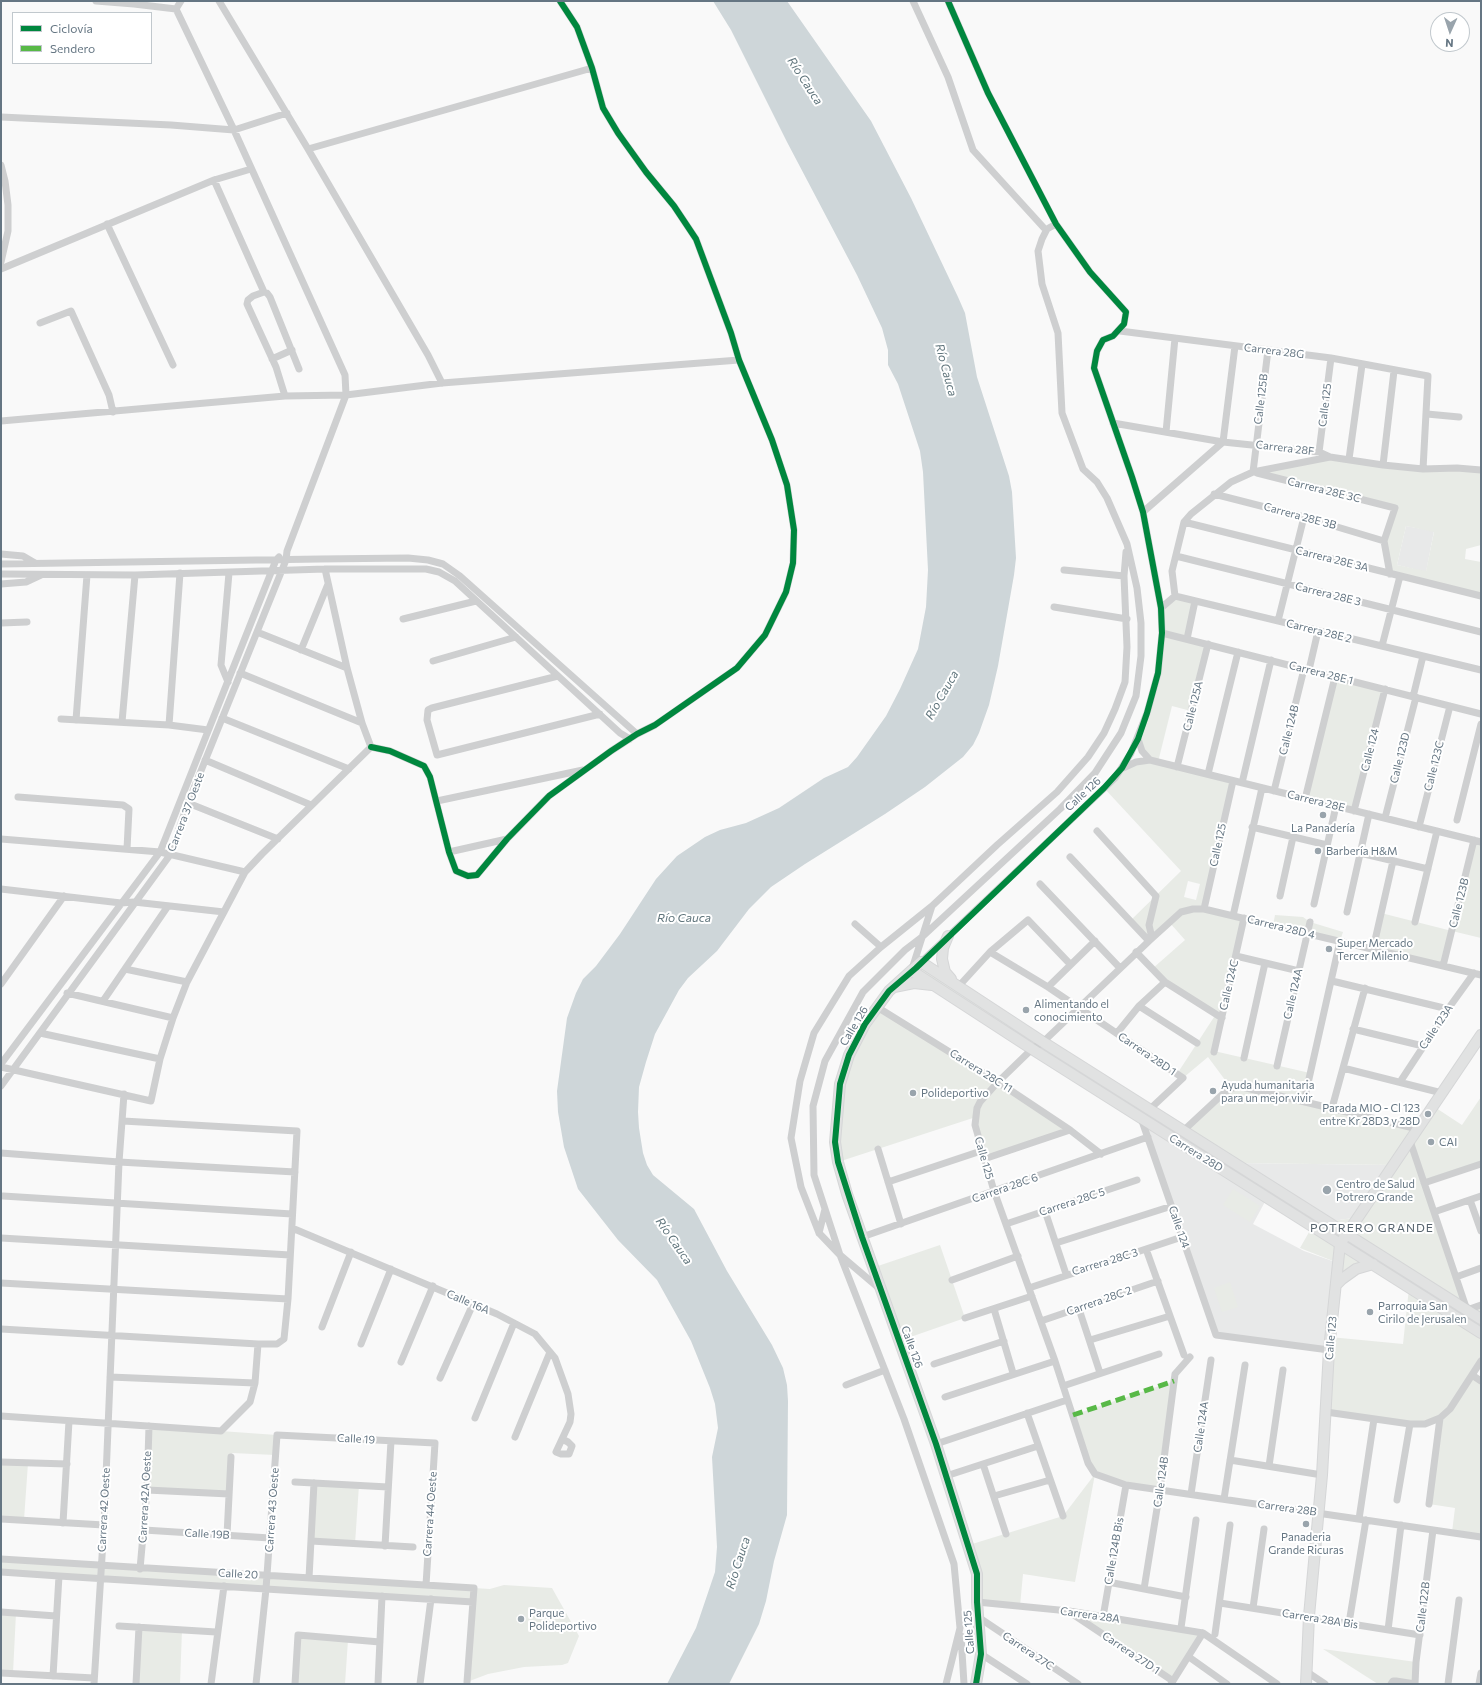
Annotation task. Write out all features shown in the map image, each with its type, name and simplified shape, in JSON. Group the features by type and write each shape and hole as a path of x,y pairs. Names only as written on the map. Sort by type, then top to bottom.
{"street":[{"path":"96,1 176,9"},
{"path":"176,9 181,1"},
{"path":"219,1 308,149 428,355 442,383"},
{"path":"371,747 390,751 424,766 430,776 449,852 456,871 472,876 477,874 507,839 549,796 637,734 655,725 737,668 765,635 786,592 793,556 794,530 787,485 772,440 739,360 731,333 696,239 674,206 646,172 618,133 603,108 592,68 577,27 560,1"},
{"path":"913,1 948,77 973,150 1044,228 1048,229"},
{"path":"948,1 988,93 1056,224 1090,272 1126,312 1124,324 1120,331"},
{"path":"176,9 234,130 345,375 346,395 287,551 286,560"},
{"path":"308,149 592,68"},
{"path":"1,117 171,124 234,130 287,114"},
{"path":"1,165 8,205 8,231 1,262"},
{"path":"1,269 214,180 251,169"},
{"path":"214,180 264,292 270,297 299,369"},
{"path":"107,224 173,365"},
{"path":"964,1684 954,1564 909,1433 840,1255 814,1175 814,1106 824,1061 863,992 905,950 922,937 1060,809 1095,773 1120,733 1136,696 1141,656 1141,623 1137,588 1127,544 1107,498 1097,482 1083,469 1062,413 1058,333 1042,284 1038,251 1048,229 1056,224"},
{"path":"264,292 253,296 248,300 247,304 272,359 285,396"},
{"path":"40,323 71,311 109,395 113,412"},
{"name":"Carrera 28G","path":"1120,331 1331,358 1394,371 1428,376 1427,414"},
{"name":"Calle 126","path":"977,1602 977,1574 936,1444 880,1289 838,1162 835,1142 840,1084 849,1055 864,1024 889,991 912,971 1104,788 1122,768 1138,739 1158,673 1162,633 1161,608 1151,547 1143,512 1094,368 1097,351 1103,340 1120,331"},
{"path":"1166,432 1175,338"},
{"path":"1143,512 1223,442 1235,346"},
{"path":"272,359 292,350"},
{"name":"Calle 125B","path":"1253,472 1268,350"},
{"name":"Calle 125","path":"1319,452 1331,358"},
{"path":"1,422 285,396 346,395 442,383 739,360"},
{"path":"1349,458 1362,365"},
{"path":"1383,465 1394,371"},
{"path":"1423,470 1427,414 1459,417"},
{"name":"Carrera 28F","path":"1113,423 1223,442 1319,452 1330,457 1349,458 1383,465 1423,470 1457,468 1481,470"},
{"path":"1161,608 1175,596 1172,571 1184,522 1190,514 1231,482 1253,472 1330,457"},
{"name":"Carrera 28E 3C","path":"1253,472 1395,508 1384,541"},
{"name":"Carrera 28E 3B","path":"1214,494 1304,517 1384,541"},
{"path":"1278,621 1304,517"},
{"name":"Carrera 28E 3A","path":"1184,522 1481,596"},
{"path":"1384,541 1390,574"},
{"path":"880,1289 840,1255 819,1233 801,1187 791,1138 800,1081 814,1033 849,976 881,947 932,906 997,845 1057,792 1088,757 1104,733 1124,682 1127,619 1124,576 1127,544"},
{"path":"276,560 287,551"},
{"path":"1,554 23,556 35,563"},
{"name":"Carrera 28E 3","path":"1176,556 1481,632"},
{"path":"1,564 408,558 428,560 443,564 460,576 637,734"},
{"name":"Carrera 37 Oeste","path":"1,1066 160,852 276,560"},
{"name":"Carrera 37 Oeste","path":"1,1086 134,902 170,855 188,803 286,560"},
{"path":"1,574 135,575 324,569 426,569 439,572 454,581 620,733 630,739"},
{"path":"324,569 347,668 362,724 371,747"},
{"path":"1064,570 1124,576"},
{"path":"169,725 180,573"},
{"path":"228,682 221,665 229,573"},
{"path":"1,584 26,582 42,575"},
{"path":"76,720 87,575"},
{"path":"122,722 135,575"},
{"path":"1382,646 1400,576"},
{"path":"301,650 328,584"},
{"name":"Carrera 28E 2","path":"1175,596 1481,669"},
{"path":"403,619 476,601"},
{"path":"1187,639 1195,601"},
{"path":"1054,607 1127,619"},
{"path":"1,623 26,622"},
{"name":"Calle 124B","path":"1274,791 1306,669 1318,631"},
{"path":"257,632 347,668"},
{"name":"Carrera 28E 1","path":"1162,633 1481,714"},
{"path":"433,661 516,637"},
{"name":"Calle 125A","path":"1177,767 1208,644"},
{"path":"1208,774 1238,652"},
{"name":"Calle 123D","path":"1385,818 1423,656"},
{"path":"1242,783 1271,660"},
{"path":"240,673 362,724"},
{"path":"558,676 428,710 427,720 437,755 600,714"},
{"path":"1305,798 1335,677"},
{"name":"Calle 124","path":"1354,810 1385,690"},
{"name":"Calle 123C","path":"1419,827 1450,706"},
{"path":"222,718 349,769"},
{"path":"61,719 169,725 208,730"},
{"path":"1457,820 1481,724"},
{"path":"1138,739 1142,751 1150,760"},
{"path":"1,1066 151,1101 160,1059 173,1018 187,982 245,872 371,747"},
{"path":"205,760 312,805"},
{"name":"Carrera 28E","path":"1122,768 1136,762 1150,760 1478,841"},
{"path":"437,801 586,769"},
{"name":"Calle 125","path":"1204,909 1233,781"},
{"path":"1233,916 1262,788"},
{"path":"18,797 123,805 129,809 130,820 128,849"},
{"path":"188,803 278,839"},
{"path":"1314,904 1336,806"},
{"path":"1347,912 1369,814"},
{"path":"1252,827 1327,845"},
{"path":"1097,831 1156,896 1150,921 1150,939"},
{"path":"1415,922 1437,832"},
{"path":"1280,896 1293,837"},
{"path":"1,839 160,852 245,872"},
{"path":"449,852 507,839"},
{"name":"Calle 123B","path":"1443,966 1478,841"},
{"path":"1360,854 1428,869"},
{"path":"1070,857 1150,939"},
{"path":"1373,949 1393,861"},
{"path":"1040,884 1120,968"},
{"path":"1,889 121,903 134,902 224,912"},
{"path":"1,984 64,896"},
{"path":"103,1001 168,906"},
{"path":"912,971 932,906"},
{"name":"Carrera 28D 4","path":"1181,912 1193,909 1204,909 1478,974"},
{"name":"Calle 125","path":"1095,1474 1088,1463 1055,1361 981,1151 975,1125 977,1108 980,1102 998,1082 1032,1049 1043,1042 1136,952 1181,912"},
{"name":"Calle 124C","path":"1214,1052 1244,918"},
{"path":"948,936 943,948 943,967 945,972 958,987 990,952 1028,920 1070,964"},
{"name":"Calle 124A","path":"1278,1066 1310,922"},
{"path":"855,924 881,947"},
{"path":"1048,987 1095,941"},
{"path":"1304,1101 1340,942"},
{"name":"Carrera 28D 1","path":"990,952 1048,987 1183,1078 1150,1109"},
{"path":"1136,952 1165,982 1222,1018"},
{"path":"1236,956 1299,971"},
{"name":"Carrera 28D","path":"921,962 1043,1042 1481,1318"},
{"path":"1244,1058 1265,963"},
{"path":"125,968 187,982"},
{"name":"Carrera 28D","path":"912,971 1032,1049 1481,1333"},
{"path":"1478,974 1481,981"},
{"name":"Calle 123A","path":"1400,1082 1448,1009 1478,974"},
{"path":"1332,981 1448,1009"},
{"path":"1116,1033 1139,1006 1165,982"},
{"path":"894,987 914,984 934,986"},
{"path":"1332,1108 1365,988"},
{"path":"68,993 173,1018"},
{"name":"Carrera 28C 11","path":"877,1006 998,1082 1070,1130 1101,1154"},
{"path":"1139,1006 1197,1043"},
{"path":"1353,1029 1423,1046"},
{"path":"40,1033 160,1059"},
{"name":"Calle 123","path":"1306,1684 1309,1616 1322,1474 1329,1350 1340,1244 1481,1035"},
{"path":"1343,1068 1442,1093"},
{"path":"1183,1131 1226,1091 1238,1086 1418,1129"},
{"name":"Carrera 42 Oeste","path":"94,1681 104,1525 115,1245 124,1094"},
{"name":"Calle 124","path":"1141,1118 1216,1335 1329,1350"},
{"path":"1,1329 258,1344 277,1344 284,1339 288,1299 297,1131 123,1121"},
{"path":"984,1159 1070,1130"},
{"name":"Carrera 28C 6","path":"862,1237 1148,1137"},
{"path":"1410,1141 1467,1310 1481,1305"},
{"path":"878,1149 901,1224"},
{"path":"888,1182 981,1151"},
{"path":"1,1154 295,1172"},
{"path":"1424,1183 1481,1164"},
{"name":"Carrera 28C 5","path":"1006,1224 1137,1180"},
{"path":"3,1196 292,1214"},
{"path":"1434,1212 1481,1196"},
{"path":"1470,1200 1481,1231"},
{"path":"1056,1243 1172,1206"},
{"path":"819,1233 825,1209"},
{"path":"1045,1211 1066,1274"},
{"name":"Calle 16A","path":"292,1228 433,1286 535,1334 555,1358 568,1394 571,1414 570,1422 562,1439"},
{"name":"Carrera 28C 3","path":"1029,1288 1066,1274 1182,1237"},
{"path":"1,1238 290,1255"},
{"path":"1090,1340 1170,1316 1146,1249"},
{"path":"322,1327 351,1252"},
{"path":"952,1280 1018,1256"},
{"path":"1336,1285 1342,1278 1352,1271 1374,1264"},
{"path":"1456,1277 1481,1268"},
{"path":"360,1344 391,1269"},
{"name":"Carrera 28C 2","path":"1041,1321 1158,1281"},
{"path":"1,1283 288,1299"},
{"path":"401,1362 433,1286"},
{"path":"965,1318 1032,1296"},
{"path":"440,1378 473,1304"},
{"path":"994,1308 1013,1373"},
{"path":"1078,1308 1090,1340 1100,1374"},
{"name":"Calle 124B","path":"1144,1589 1160,1490 1175,1374 1187,1356 1170,1316"},
{"path":"475,1418 514,1323"},
{"path":"934,1364 1004,1341"},
{"path":"1,1416 221,1431 250,1402 255,1383 258,1344"},
{"path":"515,1437 550,1352"},
{"path":"1063,1386 1159,1354"},
{"name":"Calle 124A","path":"1191,1494 1211,1360"},
{"path":"945,1397 1013,1373 1055,1361"},
{"path":"1326,1412 1410,1424 1425,1424 1440,1418 1450,1410 1481,1361"},
{"path":"1224,1499 1245,1365"},
{"path":"846,1385 885,1370"},
{"path":"1269,1466 1283,1370"},
{"path":"1472,1375 1481,1381"},
{"path":"110,1377 255,1383"},
{"path":"936,1444 1067,1400"},
{"path":"1026,1413 1063,1516"},
{"path":"1429,1504 1440,1418"},
{"path":"1349,1623 1374,1419"},
{"path":"63,1523 69,1421"},
{"path":"1397,1500 1410,1424"},
{"name":"Carrera 42A Oeste","path":"140,1569 147,1490 149,1426"},
{"name":"Calle 19","path":"276,1435 435,1443"},
{"name":"Carrera 43 Oeste","path":"256,1684 266,1589 276,1435"},
{"path":"385,1546 391,1441"},
{"name":"Carrera 44 Oeste","path":"426,1585 435,1443"},
{"path":"946,1476 1038,1446"},
{"path":"227,1535 231,1457"},
{"path":"1230,1460 1322,1474"},
{"path":"1,1462 67,1464"},
{"path":"983,1464 1006,1534"},
{"name":"Carrera 28B","path":"1095,1474 1126,1485 1481,1537"},
{"path":"994,1496 1050,1480"},
{"path":"295,1482 388,1487"},
{"path":"309,1578 314,1482"},
{"name":"Calle 124B Bis","path":"1103,1616 1126,1485"},
{"path":"147,1490 229,1494"},
{"path":"1,1518 104,1525"},
{"path":"1181,1628 1196,1520"},
{"path":"1215,1634 1230,1525"},
{"path":"1388,1630 1401,1525"},
{"path":"1253,1608 1264,1529"},
{"name":"Calle 19B","path":"144,1530 270,1538"},
{"name":"Calle 122B","path":"1415,1684 1433,1530"},
{"path":"311,1541 413,1547"},
{"name":"Calle 20","path":"1,1560 474,1588 473,1602 1,1572"},
{"path":"53,1676 59,1576"},
{"path":"1108,1582 1186,1597"},
{"path":"211,1684 216,1632 224,1586"},
{"path":"378,1684 382,1596"},
{"path":"420,1684 431,1599"},
{"path":"1448,1684 1459,1600"},
{"path":"467,1682 473,1602"},
{"name":"Calle 125","path":"977,1602 982,1654 978,1683"},
{"name":"Carrera 28A","path":"977,1602 1069,1611 1181,1628 1203,1633"},
{"name":"Carrera 28A Bis","path":"1220,1603 1309,1616 1420,1635"},
{"name":"Carrera 27D 1","path":"1069,1611 1172,1683"},
{"path":"1,1612 56,1616"},
{"name":"Carrera 27C","path":"978,1617 1078,1684"},
{"path":"118,1626 216,1632"},
{"path":"136,1684 139,1627"},
{"path":"946,1684 960,1628"},
{"path":"1172,1683 1203,1633 1277,1684"},
{"path":"295,1684 298,1635 380,1642"},
{"path":"982,1654 1027,1684"},
{"path":"1189,1657 1227,1684"},
{"path":"1307,1672 1325,1684"},
{"path":"1,1673 53,1676 94,1681"},
{"path":"1479,1684 1481,1673"},
{"path":"1390,1684 1393,1681 1396,1681 1415,1684"}],"shaded area":[{"path":"1330,457 1383,465 1481,470 1481,545 1466,549 1465,559 1481,562 1481,596 1390,574 1384,541 1395,508 1253,472","holes":["1406,526 1434,532 1426,571 1397,565"]},
{"path":"1406,526 1434,531 1426,572 1397,565"},
{"path":"1175,596 1195,601 1187,639 1208,644 1191,711 1172,706 1158,762 1233,781 1204,909 1244,918 1214,1051 1310,1073 1304,1101 1417,1129 1433,1106 1462,1125 1481,1097 1481,1164 1424,1183 1467,1310 1481,1305 1481,1361 1472,1375 1481,1381 1481,1537 1452,1532 1455,1508 1429,1504 1440,1418 1425,1424 1326,1412 1330,1337 1403,1344 1409,1288 1373,1264 1342,1278 1338,1263 1300,1248 1312,1227 916,968 921,962 1183,1130 1231,1088 1208,1057 1183,1078 1177,1074 1216,1014 1152,969 1185,940 1170,923 1149,941 1130,921 1181,871 1104,788 1122,768 1150,760 1139,745 1158,673 1161,608","holes":["1188,881 1200,884 1196,900 1184,897","1236,1163 1393,1165 1353,1218 1332,1221"]},
{"path":"1335,677 1385,689 1354,811 1305,799"},
{"path":"1474,840 1481,842 1481,938 1452,931"},
{"path":"1381,913 1452,931 1443,966 1373,949"},
{"path":"1275,915 1303,917 1310,922 1343,932 1340,941 1273,925"},
{"name":"Polideportivo","path":"877,1007 1070,1130 984,1159 976,1117 838,1162 840,1084"},
{"path":"1141,1118 1267,1198 1253,1224 1304,1251 1338,1263 1329,1350 1216,1335"},
{"name":"Centro de Salud Potrero Grande","path":"1235,1163 1394,1165 1353,1218 1332,1221"},
{"path":"1233,1189 1260,1206 1250,1222 1223,1205"},
{"path":"940,1245 965,1318 899,1341 872,1268"},
{"path":"1230,1282 1238,1307 1222,1312 1214,1288"},
{"path":"1174,1381 1160,1490 1095,1474 1073,1415"},
{"path":"149,1426 277,1435 275,1455 232,1453 229,1494 147,1490"},
{"path":"1,1462 28,1463 24,1520 1,1519"},
{"path":"1095,1474 1075,1582 1023,1574 1020,1606 977,1602 969,1545 1063,1516"},
{"path":"314,1483 359,1485 355,1544 311,1541"},
{"path":"1,1559 490,1589 504,1585 552,1588 579,1636 568,1663 562,1665 524,1667 488,1674 467,1682 473,1602 1,1572"},
{"path":"1069,1611 1203,1633 1173,1681"},
{"path":"1,1612 16,1613 13,1673 1,1673"},
{"path":"139,1627 182,1630 180,1684 136,1684"},
{"path":"298,1635 348,1640 345,1684 295,1684"},
{"path":"1323,1649 1416,1662 1415,1684 1378,1684"}],"water":[{"name":"Río Cauca","path":"713,1 787,1 871,121 911,198 965,313 977,377 1009,476 1012,492 1016,558 998,666 989,705 973,745 963,757 925,787 771,887 749,909 717,951 688,978 679,990 655,1034 646,1062 639,1087 638,1112 643,1153 647,1165 653,1175 694,1209 727,1271 772,1345 783,1368 787,1385 788,1401 787,1515 759,1624 729,1684 667,1684 696,1628 715,1572 717,1547 712,1457 718,1428 715,1404 691,1341 657,1280 618,1240 578,1189 564,1147 558,1112 557,1091 567,1018 583,979 596,966 620,934 656,879 677,856 705,837 720,830 746,823 779,808 824,778 848,767 857,757 886,716 918,649 926,607 928,570 923,472 920,451 898,384 888,365 888,350 882,328 857,275 787,142 731,30"}],"marked path":[{"path":"1073,1415 1174,1381"}],"cycle path":[{"path":"371,747 390,751 424,766 430,777 449,852 456,871 468,876 477,875 507,839 549,796 611,751 637,734 655,725 737,668 765,635 786,592 793,563 794,530 787,485 772,440 739,360 731,333 696,239 674,206 646,172 618,133 603,108 592,68 577,27 560,1"},
{"path":"948,1 988,93 1056,224 1090,272 1126,312 1124,324 1113,336 1103,340 1097,351 1094,368 1143,512 1161,608 1162,633 1158,673 1147,713 1138,739 1122,768 1104,788 916,968 889,991 865,1024 849,1055 840,1084 835,1142 838,1162 862,1237 936,1444 977,1574 977,1602 981,1654 976,1684"}],"place":[{"name":"La Panadería","path":"1323,815"},
{"name":"Barbería H&M","path":"1318,851"},
{"name":"Super Mercado Tercer Milenio","path":"1329,949"},
{"name":"Alimentando el conocimiento","path":"1026,1010"},
{"name":"Ayuda humanitaria para un mejor vivir","path":"1213,1091"},
{"name":"Polideportivo","path":"913,1093"},
{"name":"Parada MIO - Cl 123 entre Kr 28D3 y 28D","path":"1428,1114"},
{"name":"CAI","path":"1431,1142"},
{"name":"Centro de Salud Potrero Grande","path":"1327,1190"},
{"name":"Parroquia San Cirilo de Jerusalen","path":"1370,1312"},
{"name":"Panaderia Grande Ricuras","path":"1306,1524"},
{"name":"Parque Polideportivo","path":"521,1619"}],"district":[{"name":"POTRERO GRANDE","path":"1372,1228"}]}
